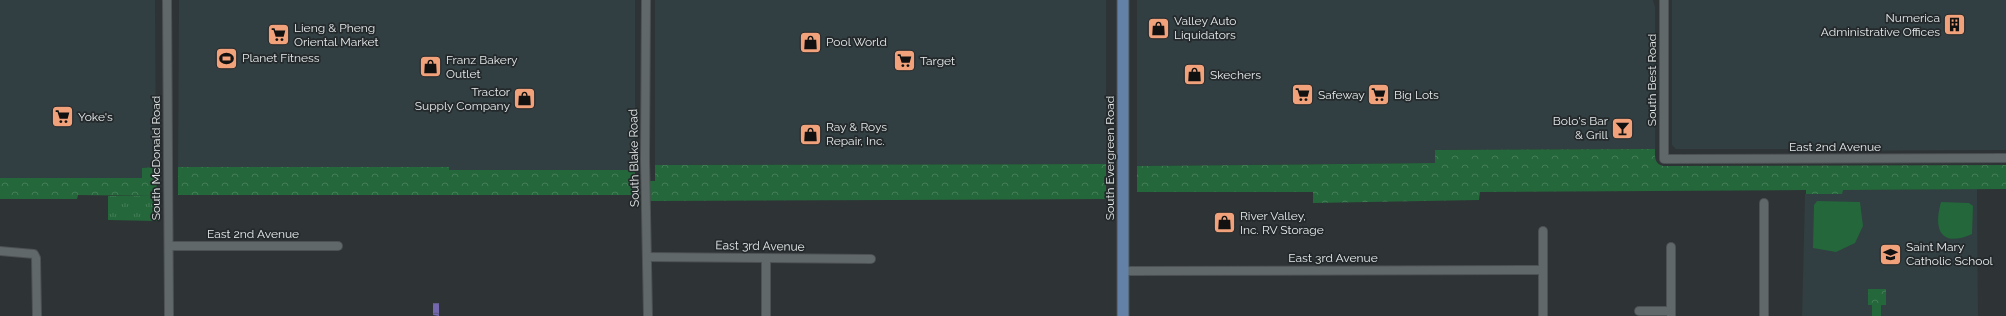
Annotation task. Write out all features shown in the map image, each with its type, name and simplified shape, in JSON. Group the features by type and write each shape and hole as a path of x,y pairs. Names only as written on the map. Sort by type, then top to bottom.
{"main road":[{"name":"South Evergreen Road","path":"1123,0 1123,316"}],"street":[{"name":"South McDonald Road","path":"167,0 169,316"},
{"name":"South Blake Road","path":"646,0 645,174 648,257 648,316"},
{"name":"South Best Road","path":"1664,0 1664,159"},
{"name":"East 2nd Avenue","path":"1664,159 2006,158"},
{"path":"1764,203 1764,316"},
{"path":"1543,231 1543,316"},
{"name":"East 2nd Avenue","path":"169,246 338,246"},
{"path":"1639,311 1671,314 1671,247"},
{"path":"0,251 34,254 36,258 37,316"},
{"name":"East 3rd Avenue","path":"648,257 871,259"},
{"path":"766,258 766,316"},
{"name":"East 3rd Avenue","path":"1123,271 1543,270"}],"shaded area":[{"path":"0,0 155,0 156,167 142,168 142,178 0,178"},
{"path":"179,0 635,0 635,170 449,170 449,167 178,167"},
{"path":"655,0 1106,0 1106,164 655,165"},
{"path":"1137,0 1653,0 1655,7 1655,149 1435,150 1435,163 1137,166"},
{"path":"1672,0 2006,0 2006,150 1796,151 1792,149 1676,149 1672,145"},
{"name":"Saint Mary Catholic School","path":"1977,189 1978,316 1802,316 1805,194 1842,194 1842,190"}],"green space":[{"path":"1655,149 1655,157 1658,163 1663,166 2006,165 2006,189 1843,190 1842,194 1806,194 1806,190 1480,192 1479,200 1313,203 1313,192 1137,192 1137,166 1435,163 1435,150"},
{"path":"1106,164 1106,199 650,201 650,181 655,181 655,165"},
{"path":"156,167 157,196 78,195 77,199 0,199 0,178 142,178 142,168"},
{"path":"178,167 449,167 449,170 635,170 635,181 640,181 640,195 178,195"},
{"path":"108,196 157,196 157,221 108,220"},
{"path":"1817,201 1860,202 1863,226 1855,243 1836,252 1813,248 1814,205"},
{"path":"1941,202 1969,203 1973,206 1972,234 1953,239 1942,234 1938,221"},
{"path":"1868,289 1886,289 1886,305 1881,305 1881,316 1872,316 1872,305 1868,305"}],"water":[{"path":"433,303 439,303 439,316 433,315"}],"place":[{"name":"Numerica Administrative Offices","path":"1955,25"},
{"name":"Valley Auto Liquidators","path":"1158,28"},
{"name":"Lieng & Pheng Oriental Market","path":"279,35"},
{"name":"Pool World","path":"810,42"},
{"name":"Planet Fitness","path":"226,58"},
{"name":"Target","path":"904,61"},
{"name":"Franz Bakery Outlet","path":"431,67"},
{"name":"Skechers","path":"1195,75"},
{"name":"Safeway","path":"1302,95"},
{"name":"Big Lots","path":"1379,95"},
{"name":"Tractor Supply Company","path":"525,99"},
{"name":"Yoke's","path":"63,117"},
{"name":"Bolo's Bar & Grill","path":"1623,128"},
{"name":"Ray & Roys Repair, Inc.","path":"811,134"},
{"name":"River Valley, Inc. RV Storage","path":"1225,223"},
{"name":"Saint Mary Catholic School","path":"1891,254"}]}
